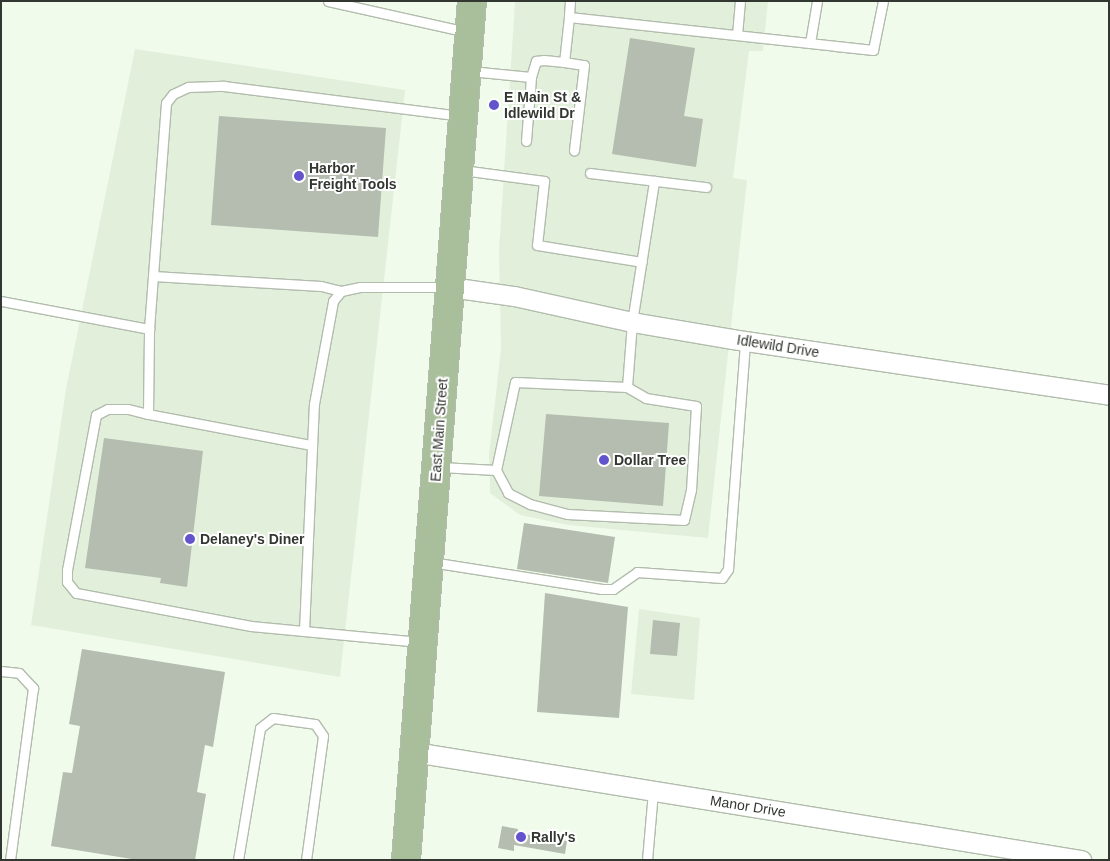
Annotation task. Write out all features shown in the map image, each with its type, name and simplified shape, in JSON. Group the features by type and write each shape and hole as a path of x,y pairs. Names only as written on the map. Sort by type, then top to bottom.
{"main road":[{"name":"East Main Street","path":"406,860 472,1"}],"street":[{"name":"Idlewild Drive","path":"450,287 514,296 632,322 745,341 1109,395"},
{"name":"Manor Drive","path":"414,752 1081,860"}],"lane":[{"path":"328,1 470,33"},
{"path":"564,62 570,1"},
{"path":"737,35 740,1"},
{"path":"810,43 817,1"},
{"path":"569,17 873,50 883,1"},
{"path":"526,141 531,77 536,61 544,60 584,65 574,150"},
{"path":"467,70 531,77"},
{"path":"148,414 153,276 166,103 172,94 188,87 224,86 463,117"},
{"path":"459,169 544,181 537,245 642,262"},
{"path":"590,173 706,187"},
{"path":"627,386 632,322 654,181"},
{"path":"153,276 320,286 341,291 360,286 450,287"},
{"path":"304,631 314,404 333,301 341,291"},
{"path":"1,301 150,329"},
{"path":"429,562 532,580 613,589 637,572 722,578 728,568 745,341"},
{"path":"516,382 627,386 646,398 696,406 692,490 684,520 567,514 539,506 508,493 496,470 516,382"},
{"path":"312,445 128,409 108,409 96,414 67,570 67,582 76,593 250,626 422,642"},
{"path":"436,467 496,470"},
{"path":"1,671 18,673 33,688 10,860"},
{"path":"238,860 260,728 273,718 315,724 323,736 306,860"},
{"path":"647,860 653,791"}],"shaded area":[{"path":"515,1 768,1 763,51 749,51 733,178 747,180 708,538 568,525 520,515 490,493 489,455 501,349 499,250"},
{"path":"135,49 405,90 340,677 31,625 66,389"},
{"path":"639,609 700,618 694,700 631,694"}],"building":[{"path":"630,38 695,48 684,116 703,119 696,167 612,154"},
{"name":"Harbor Freight Tools","path":"219,116 386,128 378,237 211,225"},
{"name":"Dollar Tree","path":"546,414 669,423 663,506 539,496"},
{"path":"104,438 203,451 187,587 160,583 161,578 85,568"},
{"path":"524,523 615,537 608,583 517,569"},
{"path":"545,593 628,607 619,718 537,712"},
{"path":"653,620 680,623 677,656 650,654"},
{"path":"82,649 225,672 213,747 205,745 197,792 206,794 195,860 138,860 51,846 63,772 72,773 80,726 69,724"},
{"name":"Rally's","path":"502,826 518,829 518,833 567,841 565,854 514,845 514,851 498,848"}],"place":[{"name":"E Main St & Idlewild Dr","path":"494,105"},
{"name":"Harbor Freight Tools","path":"299,176"},
{"name":"Dollar Tree","path":"604,460"},
{"name":"Delaney's Diner","path":"190,539"},
{"name":"Rally's","path":"521,837"}]}
